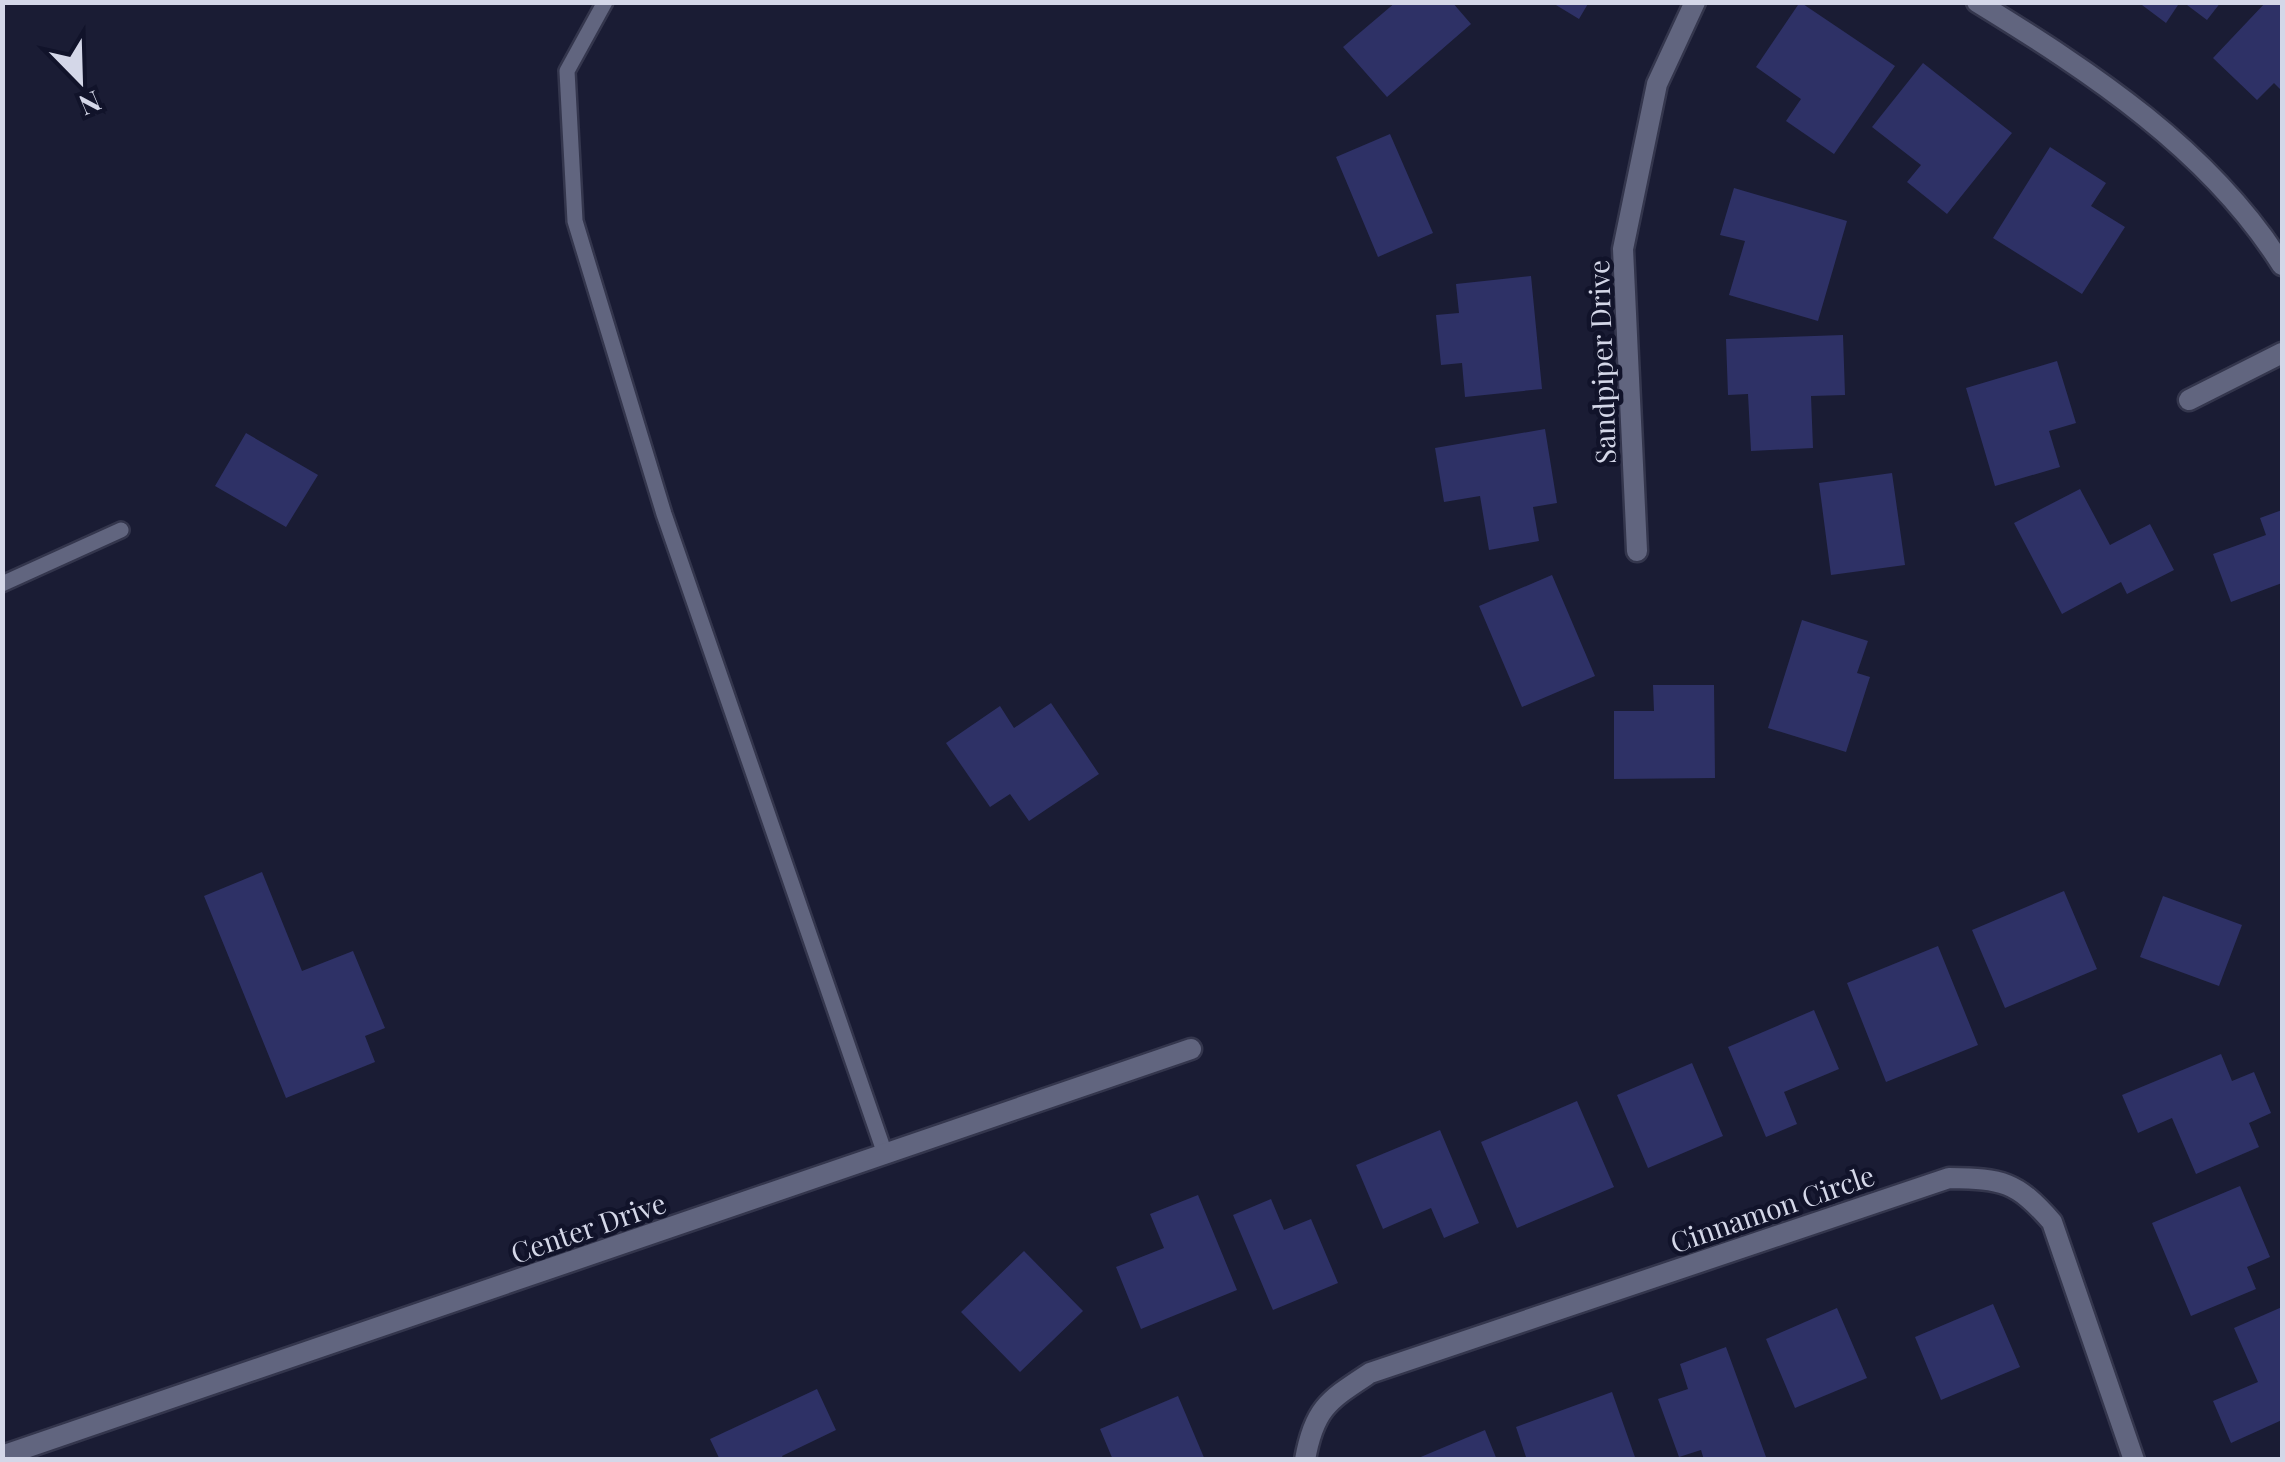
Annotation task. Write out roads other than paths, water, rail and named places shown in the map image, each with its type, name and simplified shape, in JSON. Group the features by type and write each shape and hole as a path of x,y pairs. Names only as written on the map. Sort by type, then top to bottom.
{"street":[{"name":"Sandpiper Drive","path":"1637,551 1622,249 1657,84 1695,2"},
{"path":"1977,2 2067,58 2170,136 2257,224 2282,266"},
{"path":"2189,400 2282,353"},
{"name":"Center Drive","path":"2,1456 1191,1049"},
{"name":"Cinnamon Circle","path":"1306,1460 1310,1435 1327,1402 1370,1373 1949,1178 1996,1179 2030,1196 2052,1222 2134,1460"}],"lane":[{"path":"604,2 567,71 575,221 664,514 885,1154"},
{"path":"2,584 121,530"}]}
